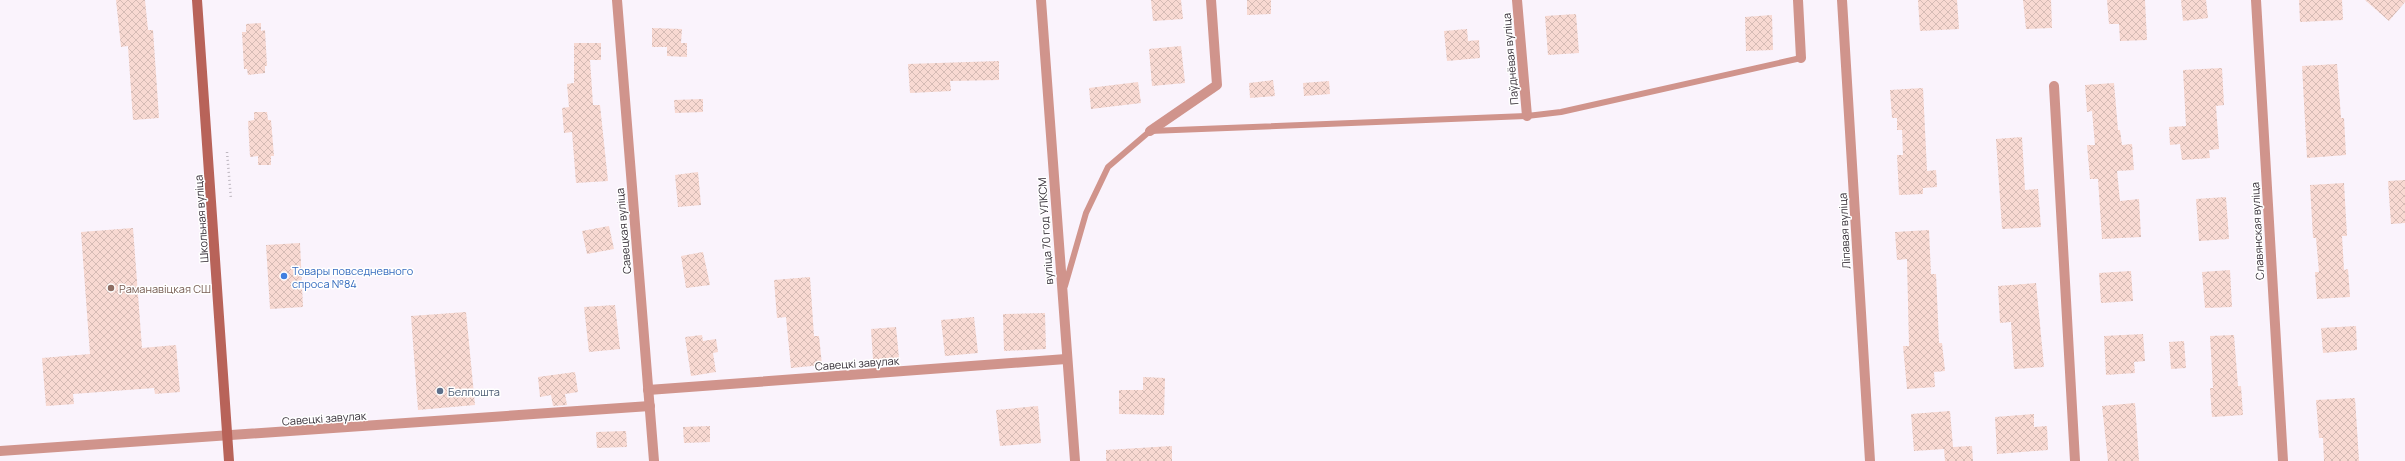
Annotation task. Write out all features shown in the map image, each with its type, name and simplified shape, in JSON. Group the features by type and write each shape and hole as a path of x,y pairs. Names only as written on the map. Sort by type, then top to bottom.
{"street":[{"name":"Школьная вуліца","path":"197,0 230,461"},
{"name":"Савецкая вуліца","path":"617,0 654,461"},
{"name":"вуліца 70 год УЛКСМ","path":"1042,0 1066,359 1075,461"},
{"path":"1150,131 1217,85 1211,0"},
{"name":"Паўднёвая вуліца","path":"1517,0 1526,116"},
{"path":"1798,0 1802,58"},
{"name":"Ліпавая вуліца","path":"1842,0 1870,461"},
{"name":"Славянская вуліца","path":"2256,0 2283,461"},
{"path":"2054,86 2075,461"},
{"name":"Савецкі завулак","path":"648,390 1066,359"},
{"name":"Савецкі завулак","path":"0,451 228,437 650,406"}],"lane":[{"path":"1062,297 1086,213 1108,167 1150,131 1526,116 1560,112 1802,58"}],"path":[{"path":"227,152 231,199"}],"building":[{"path":"116,0 145,0 148,30 153,30 159,118 133,120 128,46 121,47"},
{"path":"1151,0 1181,0 1183,19 1153,21"},
{"path":"1247,0 1271,0 1271,14 1247,15"},
{"path":"1918,0 1957,0 1959,29 1920,31"},
{"path":"2023,0 2051,0 2052,28 2026,29"},
{"path":"2107,0 2145,0 2147,40 2120,41 2119,24 2109,24"},
{"path":"2181,0 2206,0 2208,18 2183,21"},
{"path":"2299,0 2342,0 2343,20 2300,22"},
{"path":"2365,0 2405,0 2405,2 2389,21"},
{"path":"1576,14 1579,53 1548,55 1545,16"},
{"path":"1772,15 1773,50 1746,51 1745,17"},
{"path":"261,23 261,31 265,30 267,66 265,66 265,73 248,75 247,69 244,69 242,32 246,32 246,24"},
{"path":"652,28 682,29 681,43 687,43 687,57 667,56 667,47 652,47"},
{"path":"1467,29 1468,41 1479,40 1480,58 1447,61 1444,31"},
{"path":"574,43 601,43 601,60 590,60 593,105 600,105 608,181 576,183 572,132 564,133 562,108 569,107 567,84 574,83"},
{"path":"1181,46 1185,83 1152,86 1149,49"},
{"path":"999,61 999,80 950,81 951,91 910,93 908,64"},
{"path":"2337,64 2341,118 2344,118 2346,155 2307,158 2302,66"},
{"path":"2222,68 2224,105 2216,106 2219,149 2209,150 2210,158 2182,160 2180,144 2170,145 2169,127 2186,126 2183,70"},
{"path":"1273,80 1275,96 1250,98 1249,83"},
{"path":"1329,81 1330,94 1304,96 1303,83"},
{"path":"1138,82 1141,103 1091,109 1089,88"},
{"path":"2114,83 2118,130 2120,130 2122,145 2132,144 2134,170 2117,171 2120,201 2139,199 2141,237 2102,239 2098,179 2090,179 2087,145 2095,145 2092,111 2087,112 2085,85"},
{"path":"1923,88 1927,171 1936,170 1937,187 1923,188 1923,194 1899,195 1897,155 1903,155 1902,130 1897,130 1897,118 1892,118 1890,90"},
{"path":"703,99 703,112 675,113 674,100"},
{"path":"254,112 267,112 268,120 271,120 274,156 271,156 271,165 258,165 258,156 250,157 248,121 254,120"},
{"path":"2022,137 2025,190 2038,189 2041,227 2002,229 1996,139"},
{"path":"698,172 701,205 678,207 675,175"},
{"path":"2405,180 2405,223 2391,224 2388,181"},
{"path":"2344,183 2347,236 2342,236 2344,270 2348,269 2350,297 2317,299 2315,272 2319,272 2316,238 2313,238 2310,185"},
{"path":"2226,197 2229,239 2199,241 2196,199"},
{"path":"609,226 614,249 587,254 582,231"},
{"name":"Раманавіцкая СШ","path":"133,228 142,348 176,345 180,392 155,394 154,388 73,394 74,404 46,406 42,358 90,354 81,232"},
{"path":"1929,230 1931,274 1936,274 1939,343 1942,343 1945,371 1934,372 1935,387 1907,389 1903,346 1909,346 1907,259 1897,260 1895,232"},
{"name":"Товары повседневного спроса №84","path":"300,243 303,307 270,309 266,245"},
{"path":"703,252 710,285 686,288 681,256"},
{"path":"2230,270 2232,307 2205,308 2202,272"},
{"path":"2131,271 2133,301 2101,303 2099,273"},
{"path":"810,277 814,336 819,336 822,365 791,368 786,317 777,318 774,280"},
{"path":"2036,283 2044,367 2014,369 2011,322 2000,323 1998,286"},
{"path":"615,305 620,349 589,352 584,307"},
{"path":"466,312 475,405 418,410 411,316"},
{"path":"1045,313 1046,349 1004,351 1003,314"},
{"path":"974,317 978,353 945,356 941,320"},
{"path":"2356,326 2357,350 2323,353 2321,328"},
{"path":"896,327 899,358 873,360 871,329"},
{"path":"2143,334 2145,361 2134,362 2135,373 2106,375 2104,336"},
{"path":"702,335 703,341 716,339 718,352 713,353 716,372 691,376 685,337"},
{"path":"2234,335 2238,386 2241,386 2243,415 2212,417 2210,388 2213,388 2210,336"},
{"path":"2184,341 2186,368 2171,369 2169,342"},
{"path":"575,372 578,392 565,394 567,405 553,406 551,395 540,397 538,377"},
{"path":"1143,377 1165,378 1164,415 1119,414 1119,390 1143,390"},
{"path":"2355,398 2359,461 2324,461 2323,438 2319,438 2316,400"},
{"path":"2135,403 2139,461 2108,461 2102,406"},
{"path":"1038,406 1041,443 1000,446 996,410"},
{"path":"1950,411 1953,447 1972,446 1973,461 1945,461 1944,449 1914,451 1911,414"},
{"path":"2034,414 2034,427 2047,426 2048,450 1997,454 1995,417"},
{"path":"710,426 710,442 684,443 683,427"},
{"path":"626,431 627,447 597,448 596,432"},
{"path":"1172,446 1172,461 1106,461 1106,450"}],"place":[{"name":"Товары повседневного спроса №84","path":"284,276"},
{"name":"Раманавіцкая СШ","path":"111,288"},
{"name":"Белпошта","path":"440,391"}]}
